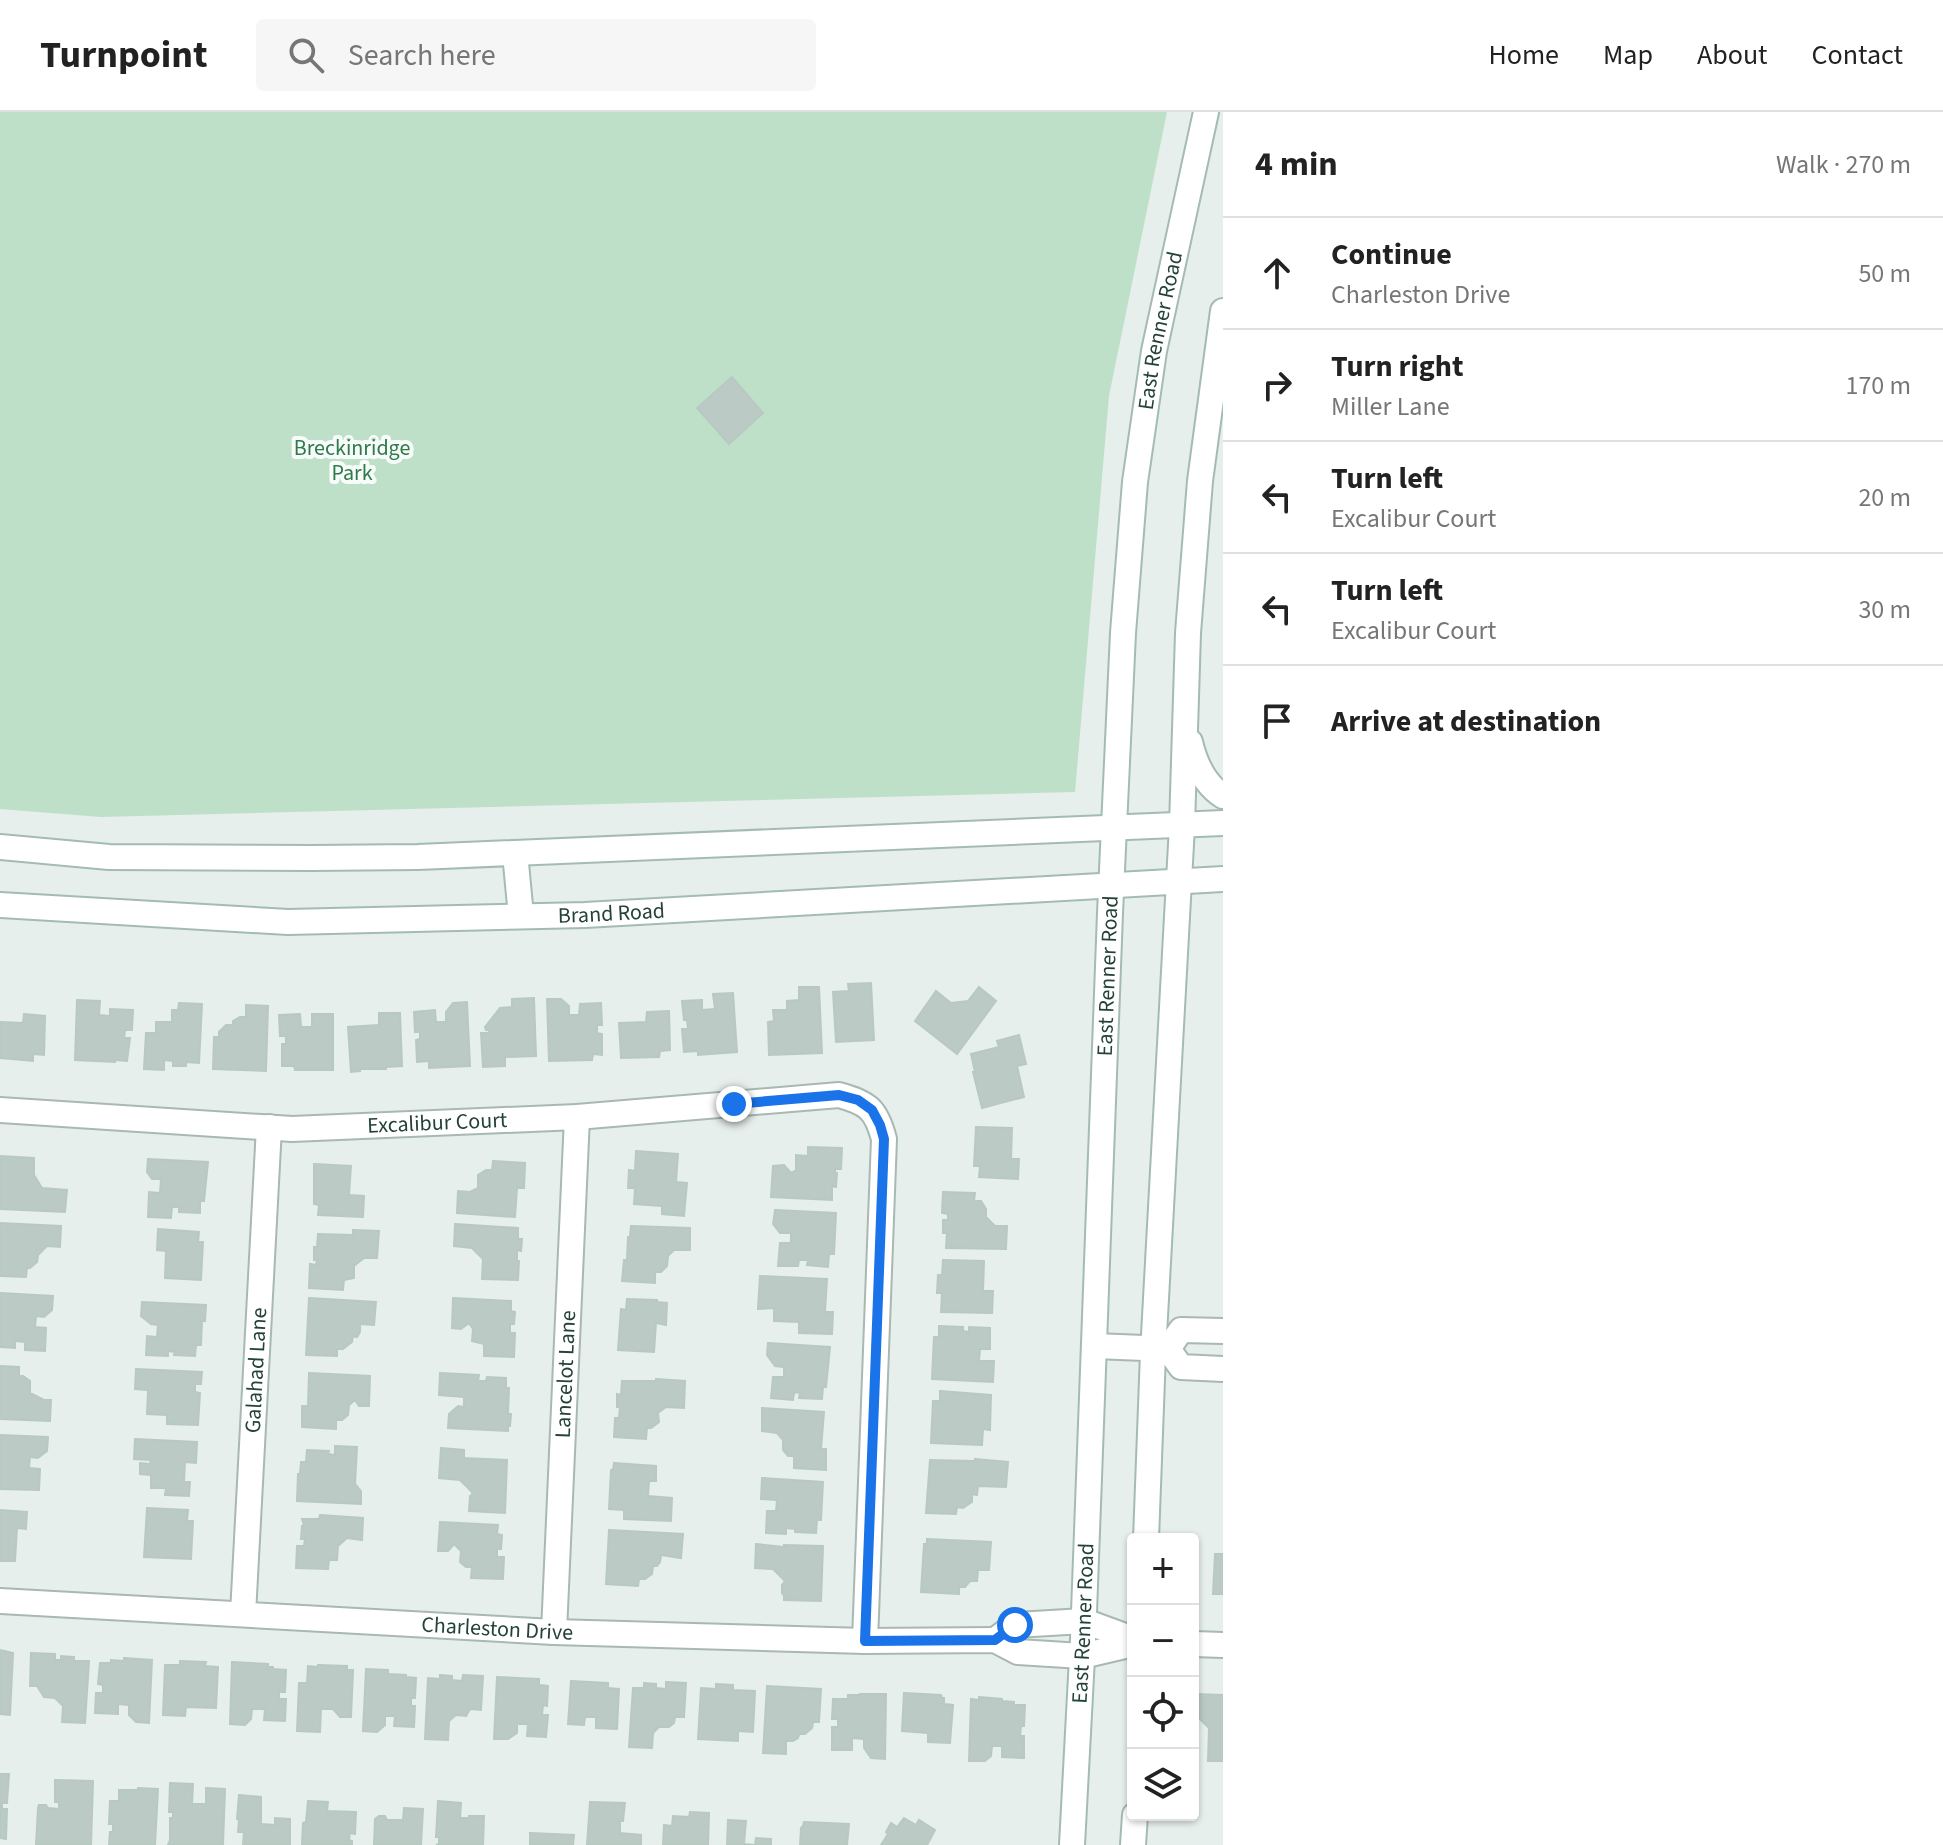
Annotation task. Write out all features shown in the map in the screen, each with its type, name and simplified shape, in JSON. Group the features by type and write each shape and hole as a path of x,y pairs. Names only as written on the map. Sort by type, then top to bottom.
{"main road":[{"name":"East Renner Road","path":"1072,1845 1084,1621 1123,633 1135,482 1154,351 1206,112"},
{"path":"1146,1533 1161,1348 1188,633 1200,481 1223,311"},
{"path":"1185,717 1193,757 1207,783 1223,796"},
{"path":"0,847 125,857 312,858 515,853 1223,823"},
{"path":"515,853 521,916"},
{"name":"Brand Road","path":"0,905 288,922 585,915 1223,879"},
{"name":"Excalibur Court","path":"0,1110 292,1129 577,1117 839,1095 858,1100 872,1110 884,1139 865,1641"},
{"name":"Lancelot Lane","path":"554,1632 577,1117"},
{"name":"Galahad Lane","path":"243,1614 269,1127"},
{"path":"1161,1348 1181,1330 1223,1331"},
{"path":"1095,1346 1161,1348 1181,1367 1223,1369"},
{"name":"Charleston Drive","path":"0,1601 554,1632 865,1641 995,1640 1018,1652 1082,1656 1127,1644"},
{"name":"Charleston Drive","path":"995,1640 1015,1625 1084,1621 1127,1639"},
{"path":"1199,1644 1223,1645"},
{"path":"1133,1845 1135,1821"}],"green space":[{"name":"Breckinridge Park","path":"0,112 1167,112 1109,396 1075,792 101,817 0,809"}],"building":[{"path":"732,377 763,413 729,444 697,408"},
{"path":"871,983 874,1040 836,1042 833,992 849,991 848,984"},
{"path":"799,987 819,987 822,1053 769,1055 768,1022 774,1021 773,1010 787,1010 787,1001 799,1000"},
{"path":"979,987 996,1001 957,1054 915,1021 936,991 951,1003 968,1001"},
{"path":"733,993 737,1052 698,1055 698,1051 684,1052 682,1029 688,1029 682,1001 702,1000 702,1010 715,1009 713,994"},
{"path":"534,998 536,1056 505,1057 505,1066 483,1067 481,1033 489,1033 485,1027 500,1008 512,1007 512,999"},
{"path":"547,999 561,999 569,1006 569,1015 579,1015 580,1004 601,1003 602,1025 597,1025 597,1033 602,1034 602,1055 593,1054 592,1060 549,1061"},
{"path":"77,1000 100,1001 99,1015 110,1016 110,1009 133,1010 132,1030 125,1030 124,1038 130,1038 127,1061 75,1060"},
{"path":"467,1002 470,1066 429,1068 429,1061 417,1062 416,1040 420,1039 420,1032 415,1032 414,1012 435,1010 436,1022 446,1022 446,1012 453,1003"},
{"path":"179,1003 202,1004 199,1063 186,1062 186,1066 173,1066 173,1061 164,1060 164,1070 144,1069 146,1033 156,1033 156,1022 172,1022 172,1010 178,1010"},
{"path":"246,1005 268,1006 266,1071 213,1069 214,1037 219,1037 219,1032 226,1025 233,1025 233,1021 246,1017"},
{"path":"669,1011 670,1050 660,1051 659,1057 621,1058 619,1023 646,1022 647,1012"},
{"path":"379,1013 400,1013 402,1066 351,1072 348,1027 379,1025"},
{"path":"24,1014 45,1016 44,1055 33,1054 33,1061 0,1058 0,1022 23,1023"},
{"path":"300,1014 301,1027 312,1027 312,1014 333,1014 333,1070 295,1070 294,1066 282,1066 282,1044 286,1044 286,1036 280,1036 279,1015"},
{"path":"1019,1035 1026,1064 1017,1066 1024,1097 982,1108 971,1054 999,1047 997,1041"},
{"path":"976,1127 1012,1128 1011,1159 1019,1159 1018,1179 979,1177 980,1166 974,1166"},
{"path":"808,1147 842,1148 841,1169 835,1169 836,1187 832,1186 832,1200 771,1197 773,1166 784,1165 791,1173 796,1170 796,1155 808,1156"},
{"path":"636,1151 678,1154 676,1182 687,1183 684,1216 662,1214 662,1206 634,1204 635,1188 628,1188 629,1170 635,1171"},
{"path":"0,1156 34,1158 34,1175 42,1188 67,1190 65,1212 0,1209"},
{"path":"148,1159 208,1162 200,1213 179,1212 179,1207 172,1207 171,1218 148,1217 149,1192 160,1193 161,1179 152,1179 147,1172"},
{"path":"493,1161 525,1163 524,1188 517,1188 515,1217 457,1213 458,1191 470,1192 478,1188 478,1175 492,1170"},
{"path":"314,1164 351,1166 349,1195 364,1196 363,1217 318,1215 319,1205 314,1204"},
{"path":"943,1192 975,1193 974,1201 981,1201 986,1217 995,1226 1007,1226 1006,1249 946,1248 947,1233 943,1233 943,1220 948,1220 948,1214 942,1213"},
{"path":"775,1210 836,1213 834,1254 829,1254 828,1267 807,1265 808,1260 799,1260 798,1266 778,1266 780,1243 791,1243 791,1233 780,1233 773,1224"},
{"path":"0,1223 61,1226 60,1247 47,1246 38,1255 37,1262 27,1268 26,1277 0,1276"},
{"path":"455,1224 518,1228 518,1239 522,1239 521,1251 517,1250 518,1280 482,1279 483,1259 472,1248 454,1246"},
{"path":"631,1226 690,1228 690,1250 674,1250 668,1256 667,1266 661,1272 655,1272 655,1283 622,1281"},
{"path":"158,1229 199,1232 198,1242 203,1242 201,1280 165,1278 166,1251 157,1250"},
{"path":"353,1230 379,1231 377,1258 364,1258 354,1266 354,1278 344,1280 343,1290 309,1288 310,1264 316,1265 317,1260 314,1260 314,1247 317,1247 318,1234 353,1235"},
{"path":"943,1260 984,1261 983,1291 993,1291 992,1313 941,1312 942,1293 937,1293"},
{"path":"760,1276 827,1279 825,1312 833,1312 832,1334 799,1333 799,1322 774,1321 774,1308 758,1309"},
{"path":"0,1293 53,1296 52,1310 44,1317 36,1316 35,1327 46,1328 45,1351 25,1350 25,1342 15,1341 15,1348 0,1347"},
{"path":"309,1298 376,1302 374,1325 360,1324 357,1337 353,1336 352,1342 343,1349 337,1349 337,1356 306,1355"},
{"path":"453,1298 511,1301 511,1311 515,1312 514,1324 510,1324 510,1333 515,1333 514,1357 484,1356 484,1344 472,1341 473,1329 469,1323 461,1329 452,1328"},
{"path":"627,1299 667,1303 666,1325 656,1323 654,1352 618,1350 621,1309 626,1310"},
{"path":"142,1302 206,1305 201,1345 196,1345 195,1356 174,1355 175,1352 168,1351 168,1356 146,1355 147,1336 157,1337 158,1325 141,1316"},
{"path":"939,1326 963,1327 963,1331 969,1332 969,1327 990,1328 990,1349 980,1349 979,1361 994,1361 993,1382 932,1379 934,1337 939,1337"},
{"path":"768,1343 830,1347 822,1399 799,1398 800,1392 794,1393 793,1400 771,1398 773,1377 784,1377 784,1367 775,1366 767,1355"},
{"path":"0,1366 19,1367 19,1376 30,1381 30,1393 51,1400 50,1421 0,1419"},
{"path":"136,1369 202,1372 201,1384 195,1384 195,1392 200,1393 198,1425 167,1424 167,1415 147,1414 148,1390 135,1389"},
{"path":"309,1373 370,1376 369,1406 359,1406 355,1400 349,1405 348,1415 336,1420 336,1429 302,1427 302,1406 308,1406"},
{"path":"440,1373 479,1375 478,1381 486,1381 487,1377 506,1378 506,1388 509,1388 508,1414 511,1414 508,1431 448,1428 449,1414 458,1406 464,1407 464,1397 439,1395"},
{"path":"622,1381 685,1381 684,1408 666,1407 658,1413 659,1422 647,1428 646,1439 614,1437 615,1418 619,1418 620,1407 617,1407 617,1394 621,1395"},
{"path":"940,1391 991,1395 990,1430 983,1429 982,1445 931,1443 933,1401 940,1401"},
{"path":"762,1408 824,1412 821,1449 826,1449 826,1470 794,1468 794,1456 788,1456 783,1450 783,1440 777,1433 762,1431"},
{"path":"0,1435 48,1437 47,1451 38,1458 30,1457 29,1468 40,1469 39,1490 0,1489"},
{"path":"135,1439 197,1442 196,1463 185,1462 184,1482 190,1482 189,1496 165,1495 166,1488 151,1488 151,1475 140,1474 140,1463 150,1464 151,1460 134,1459"},
{"path":"335,1446 357,1447 355,1484 361,1491 361,1504 297,1501 298,1474 301,1462 306,1462 307,1450 329,1451 328,1454 335,1455"},
{"path":"441,1448 464,1450 464,1458 507,1460 505,1513 469,1511 472,1492 460,1480 439,1478"},
{"path":"930,1460 1008,1462 1006,1487 978,1486 977,1495 972,1494 972,1502 963,1508 957,1507 956,1514 926,1513"},
{"path":"614,1463 656,1466 656,1481 649,1481 648,1496 672,1498 671,1521 624,1519 624,1510 609,1509"},
{"path":"762,1478 823,1482 821,1520 817,1520 816,1533 795,1532 795,1529 786,1528 786,1534 766,1533 767,1511 776,1511 777,1500 761,1499"},
{"path":"147,1508 188,1510 187,1521 193,1521 191,1559 144,1557"},
{"path":"0,1510 27,1512 26,1529 17,1528 15,1561 0,1561"},
{"path":"320,1515 363,1518 362,1540 347,1538 338,1546 337,1560 329,1560 328,1569 296,1568 297,1546 304,1546 305,1539 301,1539 302,1519 319,1519"},
{"path":"440,1522 498,1525 497,1534 502,1535 497,1557 504,1557 503,1579 471,1578 472,1567 460,1562 461,1551 454,1544 448,1551 438,1551"},
{"path":"609,1530 683,1534 681,1558 661,1555 660,1562 653,1566 652,1574 639,1579 638,1586 606,1584"},
{"path":"927,1539 991,1542 989,1570 978,1570 977,1581 959,1587 959,1594 921,1592 924,1544 927,1544"},
{"path":"756,1544 823,1546 821,1601 784,1600 782,1585 785,1581 773,1569 755,1568"},
{"path":"1215,1554 1223,1554 1223,1594 1213,1594"},
{"path":"0,1650 13,1653 10,1715 0,1714"},
{"path":"31,1653 55,1654 55,1660 61,1660 61,1656 74,1657 74,1661 89,1661 85,1723 62,1722 63,1706 55,1698 44,1697 37,1686 30,1686"},
{"path":"124,1658 152,1660 149,1723 136,1722 129,1715 129,1705 118,1704 118,1714 95,1713 96,1693 103,1693 103,1685 98,1684 100,1663 124,1661"},
{"path":"180,1661 206,1662 205,1666 218,1667 216,1708 186,1707 185,1716 163,1715 165,1665 180,1665"},
{"path":"232,1662 268,1664 273,1669 286,1670 285,1692 279,1692 279,1699 286,1699 285,1721 264,1720 265,1709 252,1709 251,1719 245,1725 230,1724"},
{"path":"308,1666 347,1666 347,1670 353,1670 351,1717 340,1717 333,1709 321,1709 320,1732 297,1731 299,1683 307,1683"},
{"path":"366,1669 388,1670 388,1674 416,1678 415,1698 411,1698 411,1706 415,1706 414,1727 394,1726 395,1716 385,1716 385,1725 377,1732 363,1731"},
{"path":"440,1675 462,1681 463,1675 483,1676 481,1710 470,1709 466,1716 456,1715 449,1721 448,1740 425,1739 428,1678 440,1679"},
{"path":"497,1677 539,1679 539,1685 548,1686 547,1706 543,1705 542,1715 548,1715 546,1737 527,1736 528,1724 517,1724 517,1733 508,1739 494,1739"},
{"path":"571,1681 608,1683 608,1688 619,1689 617,1729 596,1728 596,1717 585,1717 584,1725 568,1724"},
{"path":"666,1682 686,1683 684,1717 675,1717 669,1727 659,1727 653,1733 652,1748 629,1747 633,1688 644,1688 644,1683 666,1689"},
{"path":"716,1684 733,1685 733,1690 755,1691 753,1732 738,1731 738,1741 698,1739 701,1688 716,1689"},
{"path":"767,1686 821,1689 819,1722 813,1722 812,1728 793,1741 786,1741 786,1754 763,1753"},
{"path":"904,1693 941,1695 944,1704 953,1705 950,1743 928,1742 928,1733 902,1731"},
{"path":"886,1694 885,1759 871,1758 864,1748 864,1739 852,1738 852,1750 832,1750 832,1727 838,1727 838,1719 832,1719 833,1699 848,1699 848,1695"},
{"path":"1199,1694 1223,1695 1223,1761 1208,1761 1209,1728 1199,1718"},
{"path":"979,1697 1025,1705 1020,1736 1024,1736 1024,1758 1002,1757 1002,1746 992,1746 991,1756 985,1761 969,1761 971,1699 979,1700"},
{"path":"0,1774 9,1774 7,1803 2,1803 2,1809 7,1809 6,1839 0,1838"},
{"path":"55,1780 93,1781 91,1845 36,1845 39,1805 59,1809 59,1802 55,1802"},
{"path":"170,1783 193,1784 192,1804 206,1804 206,1788 225,1789 223,1845 168,1845 170,1818 173,1818 173,1812 169,1812"},
{"path":"158,1789 155,1845 109,1845 110,1832 113,1832 113,1824 109,1824 110,1801 119,1801 119,1790"},
{"path":"239,1795 261,1797 261,1824 275,1825 275,1818 290,1819 290,1845 243,1845 244,1832 238,1832"},
{"path":"308,1801 328,1802 327,1811 356,1812 355,1834 350,1833 349,1840 352,1845 302,1845"},
{"path":"438,1801 461,1803 460,1818 484,1816 483,1845 436,1845 439,1844 439,1837 436,1837"},
{"path":"590,1802 625,1803 620,1833 641,1835 641,1845 587,1845"},
{"path":"404,1808 423,1809 421,1845 374,1845 375,1819 385,1816 387,1820 403,1820"},
{"path":"690,1812 709,1813 708,1845 663,1845 664,1825 672,1826 673,1816 689,1817"},
{"path":"904,1818 916,1825 919,1820 935,1830 927,1845 881,1845 891,1823 897,1827"},
{"path":"728,1820 746,1821 744,1844 755,1845 727,1845"},
{"path":"804,1822 849,1824 847,1845 800,1845"},
{"path":"530,1833 574,1835 573,1845 530,1845"},
{"path":"756,1838 771,1839 771,1845 755,1845"}],"route":[{"path":"734,1104 839,1095 858,1100 872,1110 884,1139 865,1641 995,1640 1015,1625"}]}
